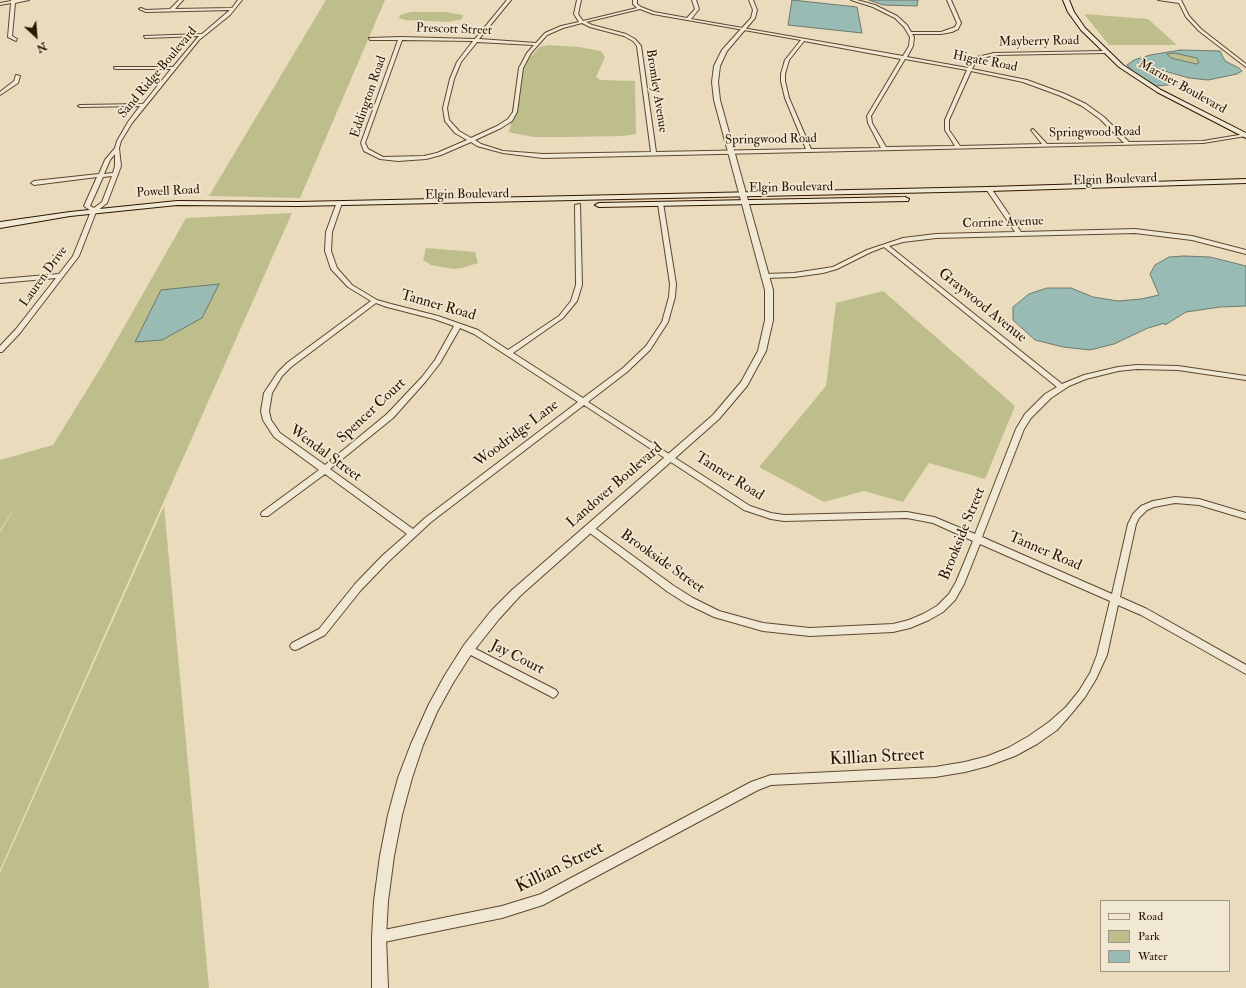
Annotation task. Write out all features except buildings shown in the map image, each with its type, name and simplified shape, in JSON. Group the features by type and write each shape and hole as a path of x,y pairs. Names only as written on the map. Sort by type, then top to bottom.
{"main road":[{"name":"Mariner Boulevard","path":"1066,0 1076,20 1091,39 1121,66 1144,82 1246,136"},
{"name":"Elgin Boulevard","path":"338,206 744,197 1246,181"},
{"name":"Elgin Boulevard","path":"338,206 661,204 744,197 994,196 1246,188"},
{"name":"Powell Road","path":"0,225 46,217 338,206"},
{"name":"Powell Road","path":"0,233 92,215"}],"street":[{"path":"0,4 27,0"},
{"path":"171,10 181,0"},
{"name":"Sand Ridge Boulevard","path":"117,148 118,161 104,203 92,215 87,206 112,153 117,148 124,132 174,68 202,36 224,18 240,0"},
{"name":"Springwood Road","path":"509,0 465,54 455,71 445,108 447,120 451,126 469,141 491,149 529,156 654,154 1203,142 1246,136"},
{"path":"579,0 576,14 578,19 582,22"},
{"path":"635,0 635,4 640,8 653,13 803,40 787,60 783,74 783,81 786,98 808,151"},
{"path":"688,19 696,9 694,0"},
{"name":"Landover Boulevard","path":"380,988 381,901 387,856 395,814 405,778 417,744 448,679 468,649 495,615 516,593 716,416 732,399 754,368 762,351 769,320 770,297 766,276 715,91 715,74 720,58 725,50 751,22 755,14 754,5 751,0"},
{"path":"853,0 874,6 889,13 902,21 911,33 911,46 869,116 870,123 884,149"},
{"path":"911,33 941,33 958,28 959,23 949,0"},
{"path":"1160,0 1179,1 1187,16 1200,30 1246,66"},
{"path":"13,1 10,37 16,40"},
{"name":"Eddington Road","path":"401,38 363,139 364,147 370,154 382,158 415,159 439,154 469,141 499,127 513,116 521,68 536,44 550,31 640,8"},
{"path":"141,9 146,11 232,9"},
{"name":"Bromley Avenue","path":"582,22 591,26 625,35 637,43 654,154"},
{"path":"145,36 202,36"},
{"name":"Prescott Street","path":"370,39 401,38 476,40 536,44"},
{"name":"Higate Road","path":"803,40 1025,81 1063,95 1098,115 1128,144"},
{"name":"Mayberry Road","path":"958,147 947,130 947,120 973,62 978,58 994,54 1105,52"},
{"path":"1238,60 1246,60"},
{"path":"116,68 174,68"},
{"path":"0,94 16,82 18,76"},
{"path":"80,106 144,105"},
{"path":"1033,130 1046,146"},
{"path":"34,183 114,174"},
{"path":"989,189 1019,234"},
{"name":"Woodridge Lane","path":"295,646 322,632 358,587 412,533 637,359 653,342 665,322 670,309 673,284 661,204"},
{"path":"510,352 556,321 568,310 574,301 579,285 578,205"},
{"name":"Tanner Road","path":"338,206 327,241 330,260 341,277 350,286 375,301 389,306 436,317 476,332 510,352 747,508 771,516 794,519 907,515 934,520 1115,598 1172,627 1246,670"},
{"name":"Lauren Drive","path":"0,350 18,331 76,256 92,215"},
{"name":"Corrine Avenue","path":"766,276 823,271 835,268 869,251 885,245 903,240 936,236 1118,231 1153,233 1199,239 1246,252"},
{"name":"Graywood Avenue","path":"885,245 1062,387"},
{"path":"0,281 60,276"},
{"name":"Wendal Street","path":"375,301 289,365 280,374 268,393 265,411 271,428 282,440 412,533"},
{"name":"Spencer Court","path":"265,514 368,435 407,398 438,361 458,325"},
{"name":"Brookside Street","path":"589,528 671,589 690,601 717,614 763,627 810,632 893,628 910,624 926,617 940,609 952,597 960,584 1020,429 1028,416 1038,405 1062,387 1101,373 1137,368 1178,368 1246,378"},
{"name":"Killian Street","path":"380,937 502,912 543,898 755,786 771,780 935,772 965,767 988,761 1011,752 1033,740 1052,726 1069,710 1082,694 1093,676 1102,655 1132,524 1136,516 1144,508 1164,501 1187,500 1246,516"},
{"name":"Jay Court","path":"468,649 553,693"}],"green space":[{"path":"326,0 385,0 300,198 209,196"},
{"path":"411,12 445,12 463,15 462,19 450,22 405,20 399,18 400,15"},
{"path":"1084,14 1148,19 1177,45 1109,45"},
{"path":"548,45 579,47 601,51 605,57 596,77 600,80 635,81 636,134 623,136 534,137 508,132 510,129 512,108 521,75 529,58 540,47"},
{"path":"1174,53 1197,58 1199,63 1196,64 1171,58 1166,54"},
{"path":"292,213 0,870 0,532 18,503 0,530 0,460 53,445 103,364 186,218"},
{"path":"426,248 475,252 478,263 453,269 431,265 423,260"},
{"path":"883,291 1015,406 985,479 929,463 903,502 864,491 824,502 759,467 826,386 836,303"},
{"path":"164,506 209,988 0,988 0,873"}],"water":[{"path":"792,0 857,7 862,33 788,25"},
{"path":"869,0 918,0 917,6 883,5"},
{"path":"1181,50 1220,51 1225,61 1242,71 1237,74 1208,80 1189,78 1161,70 1155,71 1177,84 1157,86 1137,76 1127,65 1134,60 1150,55","holes":["1174,53 1197,58 1199,63 1196,64 1171,58 1167,54"]},
{"path":"1169,257 1210,257 1246,266 1246,306 1220,307 1186,312 1165,325 1165,323 1148,328 1114,344 1090,350 1063,347 1035,340 1013,320 1013,307 1029,294 1047,288 1071,288 1093,297 1118,301 1141,299 1159,295 1150,274 1155,265"},
{"path":"219,284 202,318 162,340 135,342 161,290"}]}
